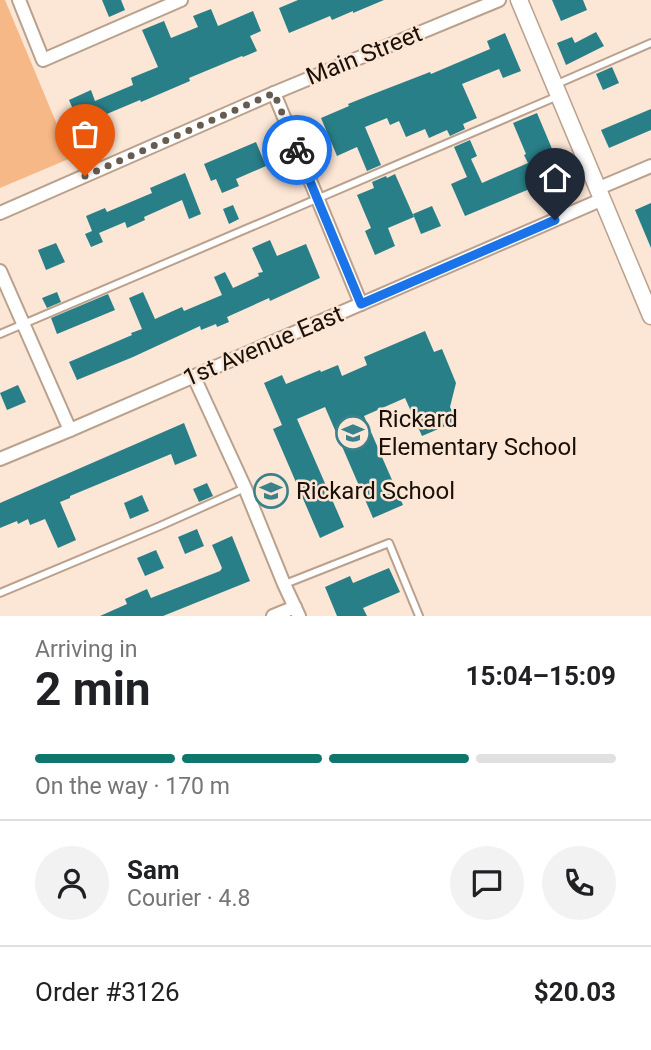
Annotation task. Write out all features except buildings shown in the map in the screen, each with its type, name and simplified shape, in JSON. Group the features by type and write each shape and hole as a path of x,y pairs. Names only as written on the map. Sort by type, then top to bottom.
{"street":[{"path":"19,0 43,60 181,0"},
{"name":"Main Street","path":"0,213 274,93 499,0"},
{"path":"519,0 601,194 645,286 651,316"},
{"path":"274,93 361,304"},
{"name":"1st Avenue East","path":"0,459 361,304 601,194 651,166"},
{"path":"0,271 70,430"},
{"path":"194,376 297,611 272,616"}],"lane":[{"path":"0,334 317,198 557,90 651,43"},
{"path":"0,593 245,488"},
{"path":"284,584 389,543 419,616"}],"shaded area":[{"path":"0,0 5,0 71,158 0,188"}],"way so far":[{"path":"85,176 274,93 297,150"}],"place":[{"name":"Rickard Elementary School","path":"353,433"},
{"name":"Rickard School","path":"271,491"}],"route":[{"path":"297,150 361,304 555,220"}]}
